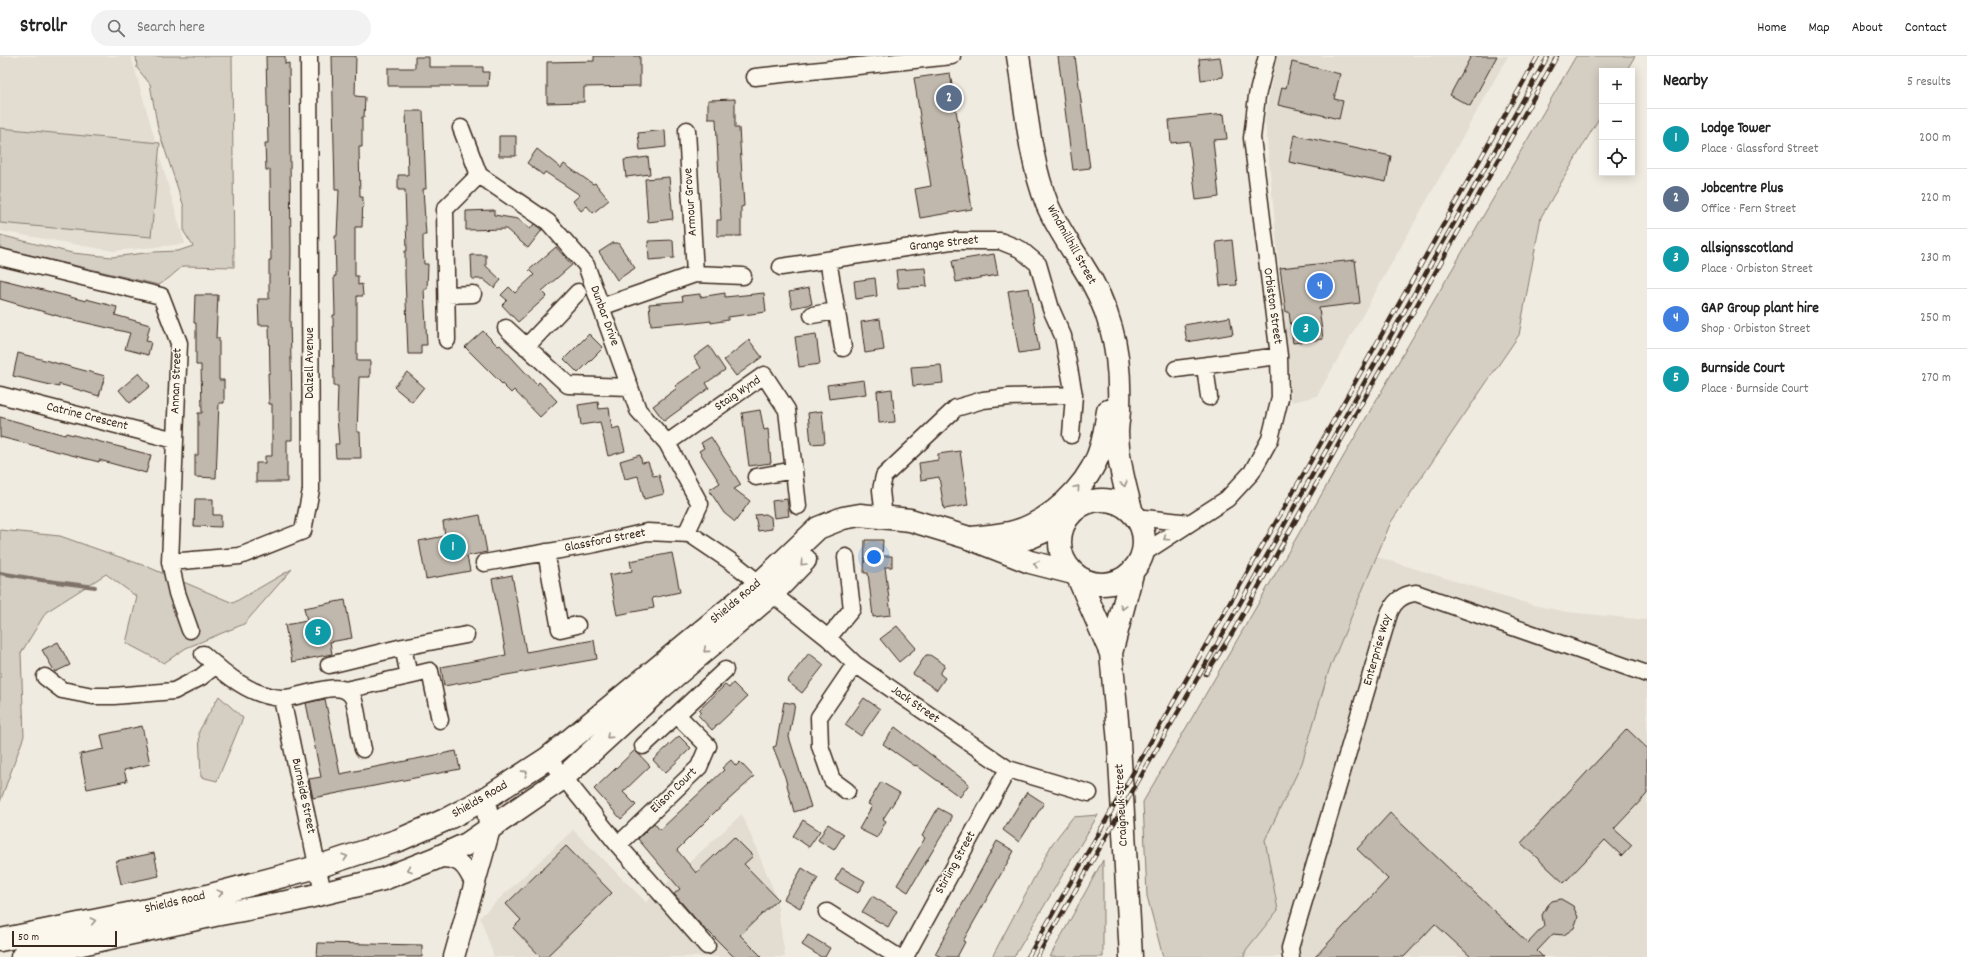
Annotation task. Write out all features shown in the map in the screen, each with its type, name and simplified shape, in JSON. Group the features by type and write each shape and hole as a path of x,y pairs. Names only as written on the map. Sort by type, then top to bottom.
{"main road":[{"name":"Windmillhill Street","path":"1018,56 1036,169 1048,205 1064,238 1083,266 1099,296 1111,326 1116,346 1120,380 1117,432 1123,479 1134,515"},
{"path":"969,538 1000,534 1031,526 1063,504 1085,480 1095,462 1102,444 1116,346"},
{"name":"Windmillhill Street","path":"1089,502 1117,432"},
{"path":"1101,500 1112,501 1123,506 1134,515 1143,535 1138,562 1117,581 1107,584 1092,583 1076,575 1065,562 1060,549 1060,535 1065,522 1071,513 1079,506 1089,502 1101,500"},
{"name":"Shields Road","path":"0,940 177,904 316,867 399,840 445,820 485,799 548,758 765,589 827,538 850,529 884,518 910,520 993,546 1030,562 1076,575"},
{"path":"993,546 1031,537 1065,522"},
{"name":"Craigneuk Street","path":"1111,653 1138,562"},
{"name":"Craigneuk Street","path":"1076,575 1111,653 1119,742 1131,957"},
{"name":"Shields Road","path":"22,957 383,879 467,844 563,778 765,589"}],"street":[{"name":"Dalzell Avenue","path":"170,562 240,556 303,531 311,490 309,56"},
{"path":"755,76 952,56"},
{"name":"Orbiston Street","path":"1138,562 1190,523 1210,512 1227,499 1252,472 1270,439 1280,398 1279,356 1252,138 1257,96 1267,56"},
{"path":"447,340 445,209 479,175 461,128"},
{"name":"Armour Grove","path":"687,130 695,274"},
{"name":"Dunbar Drive","path":"479,175 548,222 586,265 638,410 668,443 700,504 686,534"},
{"name":"Grange Street","path":"782,267 952,241 1000,241 1020,249 1038,264 1051,309 1063,336 1074,395 1071,435"},
{"name":"Annan Street","path":"0,257 161,296 179,343 170,562 177,593 190,630"},
{"path":"828,260 843,348"},
{"path":"601,307 695,274 743,276"},
{"path":"526,347 578,292"},
{"path":"446,294 472,294"},
{"path":"812,315 836,311"},
{"path":"506,328 568,385 630,387"},
{"path":"1176,369 1279,356"},
{"path":"1205,366 1210,397"},
{"name":"Staig Wynd","path":"668,443 764,375 787,410 798,506"},
{"name":"Catrine Crescent","path":"0,395 175,440"},
{"path":"884,518 882,490 884,476 956,408 983,400 1008,397 1074,395"},
{"path":"756,477 794,470"},
{"path":"1134,515 1190,523"},
{"name":"Glassford Street","path":"484,563 647,532 686,534 736,565 765,589"},
{"path":"546,552 560,629 577,625"},
{"path":"828,638 852,609 846,557"},
{"name":"Jack Street","path":"765,589 828,638 855,664 1008,769 1089,792"},
{"name":"Enterprise Way","path":"1291,957 1290,948 1390,608 1401,597 1409,594 1416,594 1647,674"},
{"path":"329,665 403,647 466,635"},
{"path":"403,647 409,676"},
{"path":"203,654 246,688 261,695 282,699 335,688 345,690 430,671 440,720"},
{"path":"846,791 832,780 820,746 819,717 855,664"},
{"path":"45,677 62,690 93,696 114,696 174,691 201,677 216,665"},
{"path":"643,746 725,670"},
{"path":"345,690 353,698 363,749"},
{"name":"Burnside Street","path":"282,699 316,867 323,893"},
{"name":"Elison Court","path":"618,845 699,767 708,746 677,715"},
{"path":"548,758 618,845 706,946"},
{"name":"Stirling Street","path":"905,957 1008,769"},
{"path":"454,957 490,829 485,799"},
{"path":"434,859 455,860 467,868 474,885"},
{"path":"827,912 898,957"}],"shaded area":[{"path":"0,56 131,56 185,244 113,251 0,231"},
{"path":"136,56 232,56 234,267 183,266 159,285 0,248 0,235 72,253 112,257 153,252 178,251 193,246 184,232 184,207 158,129 150,84 137,68"},
{"path":"1276,56 1508,56 1317,396 1292,402 1265,120"},
{"path":"1576,56 1635,56 1628,68 1599,68 1599,118 1541,217 1519,335 1391,522 1329,670 1302,763 1265,840 1278,910 1246,950 1244,957 1163,957 1147,896 1143,802"},
{"path":"0,128 160,143 151,237 0,223"},
{"path":"0,530 60,536 148,567 233,603 292,569 244,624 186,648 164,663 126,643 137,597 106,574 46,612 21,653 24,736 0,802"},
{"path":"1377,557 1533,605 1567,612 1647,620 1647,957 1244,957 1246,950 1278,910 1264,840 1302,763 1329,670"},
{"path":"219,696 243,718 217,781 201,777 199,731"},
{"path":"742,814 776,896 785,957 494,957 480,917 573,830 646,902"},
{"path":"1098,815 1014,957 992,957 1052,844 1073,817"},
{"path":"1103,860 1103,957 1050,957 1052,953"}],"building":[{"path":"266,56 285,56 285,64 289,63 292,440 287,440 287,482 256,482 256,463 265,463 265,456 272,456 272,404 269,404 268,373 270,373 269,325 259,325 258,299 269,299 269,260 271,260 270,170 266,170 265,143 268,143"},
{"path":"332,56 356,56 355,96 365,97 364,117 362,117 362,147 359,147 360,197 363,197 362,227 355,227 355,276 358,276 358,285 362,284 363,296 357,296 357,361 370,361 370,377 359,377 357,432 360,432 361,458 336,458 335,444 339,444 337,418 338,386 334,386 333,315 335,315 335,236 337,236 339,190 335,190"},
{"path":"594,56 640,56 640,86 584,87 584,102 547,103 547,62 594,61"},
{"path":"1058,56 1075,56 1090,168 1073,170"},
{"path":"1471,56 1497,56 1470,106 1450,95"},
{"path":"415,57 429,57 429,67 483,67 483,72 489,72 488,86 388,86 388,68 415,68"},
{"path":"1220,57 1223,77 1201,80 1199,59"},
{"path":"1292,62 1340,74 1334,99 1343,101 1339,119 1278,105 1282,87 1286,88"},
{"path":"950,73 972,209 920,218 915,189 931,186 914,78"},
{"path":"735,99 735,128 739,128 744,206 741,207 741,236 717,236 717,220 721,220 716,119 708,119 708,100"},
{"path":"406,111 423,111 426,189 423,189 426,235 423,235 423,248 424,264 428,264 427,289 424,289 427,345 421,345 421,354 408,354 405,275 405,251 407,251 405,190 398,190 398,175 408,175"},
{"path":"1224,114 1227,139 1213,140 1219,197 1196,200 1189,141 1171,143 1169,120"},
{"path":"665,130 666,147 640,150 638,133"},
{"path":"1294,135 1391,156 1386,182 1289,162"},
{"path":"499,136 516,136 516,156 499,156"},
{"path":"537,149 561,168 564,164 593,184 595,183 609,200 593,213 587,206 581,211 573,201 580,195 545,172 543,175 527,163"},
{"path":"648,157 650,174 626,177 624,160"},
{"path":"669,177 673,219 648,222 645,179"},
{"path":"494,210 494,215 518,219 530,229 534,224 542,230 528,248 506,229 466,230 466,211"},
{"path":"673,240 674,258 649,260 648,241"},
{"path":"1232,240 1237,285 1220,286 1216,242"},
{"path":"613,243 618,243 635,268 617,280 599,252"},
{"path":"556,247 572,265 542,291 547,296 518,322 502,305 507,300 501,295 509,287 515,293 534,275 529,270"},
{"path":"994,254 998,275 956,282 952,261"},
{"path":"471,255 486,255 486,266 501,280 494,288 483,279 472,279"},
{"path":"1355,260 1360,303 1319,308 1323,339 1293,343 1289,312 1286,312 1280,268"},
{"path":"925,268 927,286 898,288 896,270"},
{"path":"875,278 877,296 856,299 854,281"},
{"path":"0,279 86,301 86,299 117,307 115,315 150,325 146,341 151,342 148,355 125,349 130,333 65,318 0,299"},
{"path":"809,288 812,304 792,308 789,292"},
{"path":"1029,288 1039,350 1019,353 1008,291"},
{"path":"725,293 725,297 764,293 766,312 728,317 728,320 711,323 711,321 686,324 685,322 651,325 649,304 683,301 682,296 700,294 700,297"},
{"path":"195,295 218,295 216,338 219,338 219,380 224,380 224,403 219,403 216,478 195,477 195,455 198,455 198,413 202,413 201,365 196,365 196,323 194,323"},
{"path":"1230,317 1233,334 1187,342 1184,325"},
{"path":"880,319 884,350 865,353 861,322"},
{"path":"483,331 498,346 500,345 537,385 539,382 557,401 540,417 514,390 511,393 465,347"},
{"path":"589,334 603,348 578,373 564,359"},
{"path":"816,334 820,364 799,367 795,337"},
{"path":"749,340 762,357 736,376 724,360"},
{"path":"709,346 725,370 706,383 709,388 664,421 653,406 677,388 675,386 701,368 694,357"},
{"path":"18,353 105,376 99,396 59,384 59,387 13,376"},
{"path":"941,365 943,383 913,386 911,367"},
{"path":"407,372 424,387 412,402 394,387"},
{"path":"139,373 150,386 130,403 119,390"},
{"path":"864,380 866,394 829,399 827,385"},
{"path":"892,389 895,422 879,423 877,391"},
{"path":"598,402 599,409 609,408 612,429 619,427 625,451 608,456 600,422 581,425 578,405"},
{"path":"760,410 764,430 768,429 771,463 749,466 742,413"},
{"path":"822,411 825,443 811,444 808,413"},
{"path":"0,417 65,435 66,433 151,455 146,473 99,460 99,462 0,437"},
{"path":"711,437 741,485 734,489 750,501 735,522 724,513 709,490 720,483 699,451 704,448 701,443"},
{"path":"960,451 968,505 944,509 939,477 921,480 919,463 938,460 938,454"},
{"path":"640,455 642,463 648,462 653,476 659,475 664,494 644,499 638,476 625,479 620,461"},
{"path":"195,499 213,499 213,515 221,515 221,527 194,526"},
{"path":"787,499 789,516 774,518 772,501"},
{"path":"766,514 771,517 772,529 758,531 755,515"},
{"path":"480,515 487,552 467,556 470,571 426,579 419,541 445,536 443,522"},
{"path":"865,540 883,540 882,556 892,556 892,567 885,567 891,615 873,617 868,573 864,573"},
{"path":"672,553 680,592 652,598 654,608 617,615 609,575 632,571 630,561"},
{"path":"512,575 526,652 594,640 597,659 444,686 441,667 506,655 492,579"},
{"path":"345,600 352,638 330,642 332,654 292,662 285,625 307,621 304,608"},
{"path":"897,626 916,648 899,662 880,639"},
{"path":"58,642 70,665 55,672 42,650"},
{"path":"809,653 824,665 802,693 787,681"},
{"path":"926,655 930,655 945,665 940,674 945,678 937,690 913,674"},
{"path":"733,683 747,697 712,730 698,715 701,712 699,710 725,685 729,688"},
{"path":"864,698 880,709 861,736 845,725"},
{"path":"325,699 340,774 456,751 460,769 313,798 309,779 321,777 306,703"},
{"path":"784,702 795,704 789,737 811,807 794,812 785,777 773,747 776,746"},
{"path":"142,726 150,764 124,770 127,781 87,789 80,754 104,749 101,735"},
{"path":"895,727 969,784 960,797 916,765 915,766 883,744"},
{"path":"1627,729 1647,748 1647,794 1614,829 1632,845 1622,856 1605,840 1564,883 1521,843"},
{"path":"679,736 691,748 665,773 653,760"},
{"path":"635,750 650,766 623,792 636,805 621,819 594,789"},
{"path":"731,760 736,766 740,762 754,777 716,811 677,850 696,873 734,837 753,856 744,864 778,899 740,935 762,957 734,957 708,931 707,932 674,894 680,889 638,839 654,823 660,830 724,770 722,768"},
{"path":"881,782 900,793 883,819 886,821 877,838 859,829 872,806 868,804"},
{"path":"1027,792 1044,803 1019,842 1003,830"},
{"path":"938,808 951,815 951,820 908,892 897,885 925,838 922,836"},
{"path":"1390,813 1528,943 1544,926 1542,915 1552,901 1561,899 1573,906 1578,917 1574,928 1564,935 1553,934 1537,951 1543,957 1471,957 1435,924 1404,957 1315,957 1388,879 1357,849"},
{"path":"803,820 820,831 809,847 793,836"},
{"path":"828,824 844,834 834,850 818,840"},
{"path":"997,841 1014,851 963,941 965,942 957,957 941,957 935,954"},
{"path":"566,846 612,893 546,957 541,957 513,928 521,920 506,904"},
{"path":"154,853 159,876 121,884 116,861"},
{"path":"802,868 818,878 800,908 784,899"},
{"path":"842,868 865,881 858,893 835,880"},
{"path":"872,896 897,911 888,927 862,912"},
{"path":"808,935 830,948 825,957 821,957 802,945"},
{"path":"318,943 422,945 422,957 317,957"}],"waterway":[{"path":"0,573 95,587"}],"railway":[{"path":"1028,957 1304,473 1538,56"},
{"path":"1037,957 1216,646 1548,56"},
{"path":"1206,674 1233,632 1557,56"}],"place":[{"name":"Jobcentre Plus","path":"949,98"},
{"name":"GAP Group plant hire","path":"1320,286"},
{"name":"allsignsscotland","path":"1306,329"},
{"name":"Lodge Tower","path":"453,547"},
{"name":"Burnside Court","path":"318,632"}]}
